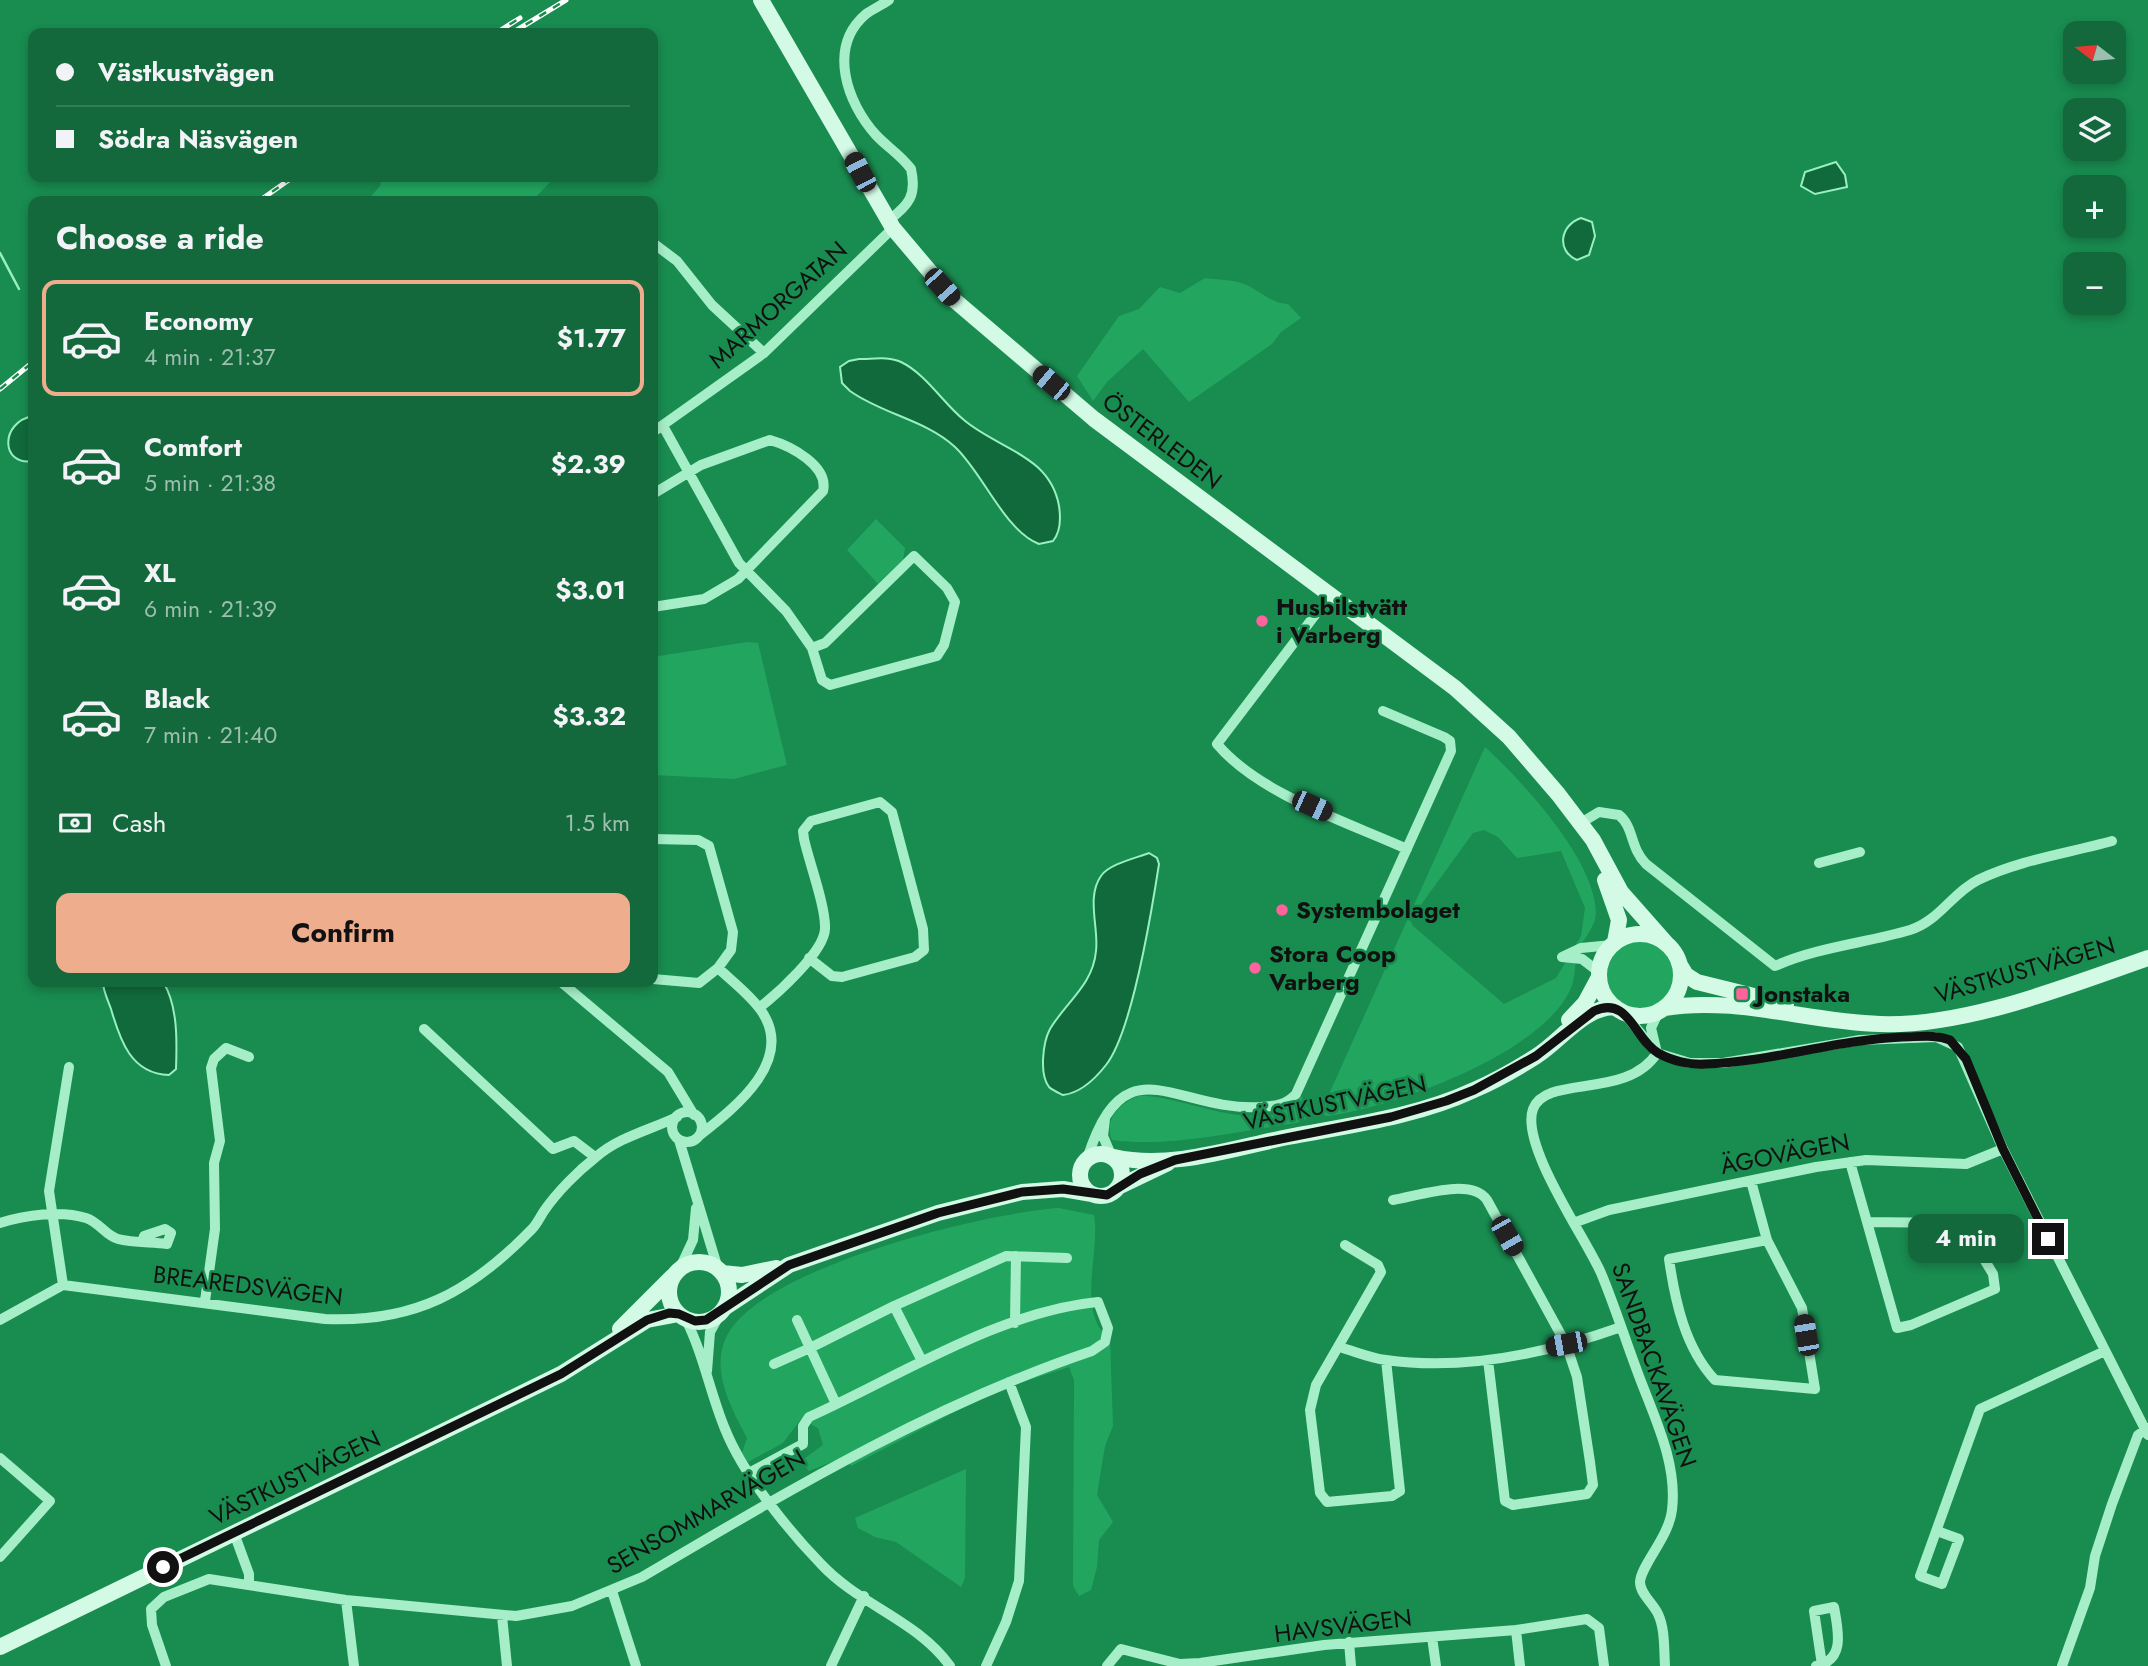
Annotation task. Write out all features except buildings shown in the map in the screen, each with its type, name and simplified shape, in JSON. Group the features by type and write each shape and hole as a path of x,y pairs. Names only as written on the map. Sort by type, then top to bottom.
{"main road":[{"name":"ÖSTERLEDEN","path":"761,0 891,224 925,268 974,319 1094,419 1422,662 1509,737 1593,840 1621,892 1666,943"},
{"name":"ÖSTERLEDEN","path":"1579,824 1617,912 1619,926 1614,943"},
{"path":"1641,934 1666,943 1680,965 1678,989 1661,1009 1641,1016 1619,1010 1604,994 1599,975 1602,960 1614,943 1641,934"},
{"name":"VÄSTKUSTVÄGEN","path":"1680,965 1686,975 1697,982 1760,999 1841,1013 1885,1015 1955,1007 2148,956"},
{"name":"VÄSTKUSTVÄGEN","path":"1661,1009 1716,1004 1837,1022 1923,1022 2000,1005 2148,956"},
{"name":"VÄSTKUSTVÄGEN","path":"1499,1077 1574,1015 1599,975"},
{"name":"VÄSTKUSTVÄGEN","path":"720,1271 747,1275 789,1265 938,1213 1022,1192 1062,1178 1099,1153 1133,1161 1175,1160 1391,1117 1446,1101 1499,1077 1536,1056 1594,1011 1619,1010"},
{"path":"1112,1156 1122,1170 1120,1186"},
{"path":"1085,1160 1080,1178 1092,1194"},
{"name":"VÄSTKUSTVÄGEN","path":"1022,1192 1063,1189 1107,1195 1175,1160"},
{"path":"696,1262 720,1271 729,1290 722,1310 701,1321 682,1316 669,1293 677,1273 696,1262"},
{"name":"VÄSTKUSTVÄGEN","path":"722,1310 789,1265"},
{"name":"VÄSTKUSTVÄGEN","path":"607,1345 677,1273"},
{"name":"VÄSTKUSTVÄGEN","path":"0,1647 551,1379 647,1320 682,1316"}],"street":[{"name":"MARMORGATAN","path":"658,429 764,353 910,203 914,182 911,169 875,134 845,79 844,58 856,26 866,14 889,0"},
{"path":"658,247 677,261 712,304 764,353"},
{"path":"663,426 746,572 786,611 812,648 822,680 830,685 931,659 944,645 955,602 947,588 914,556 825,643 812,648"},
{"path":"658,491 689,472 759,442 770,440 795,451 824,477 823,491 746,572 704,599 658,606"},
{"path":"1331,594 1217,744 1229,758 1262,783 1407,849"},
{"path":"1085,1160 1107,1112 1122,1095 1146,1088 1237,1108 1272,1106 1291,1100 1302,1082 1407,849 1451,744 1444,737 1384,711"},
{"path":"759,1008 821,943 825,926 803,831 811,821 871,803 887,805 892,812 909,874 926,943 924,950 915,957 842,977 832,976 809,958"},
{"path":"1579,824 1599,812 1619,815 1628,824 1634,850 1646,864 1775,966 1800,957 1909,930 1928,922 1977,880 2012,867 2112,841"},
{"path":"658,839 698,839 706,842 712,850 734,937 731,950 718,968 699,983 658,979"},
{"path":"1819,863 1860,852"},
{"path":"1599,975 1582,959 1562,957 1581,948 1614,943"},
{"path":"643,1131 678,1139 697,1137 740,1100 768,1064 770,1033 759,1008 718,968"},
{"path":"567,987 668,1072 702,1125 697,1137 691,1172"},
{"path":"1657,1053 1651,1028 1661,1009"},
{"path":"1619,1010 1657,1053 1680,1062 1703,1064 1860,1040 1945,1038 1958,1046 1966,1059 2003,1149 2147,1431 2138,1435 2112,1504 2095,1556 2090,1588 2062,1666"},
{"path":"424,1029 552,1149 574,1142 595,1157"},
{"path":"205,1301 215,1229 214,1163 220,1141 211,1068 214,1059 226,1048 249,1057"},
{"name":"SANDBACKAVÄGEN","path":"1657,1053 1646,1068 1630,1077 1555,1091 1538,1099 1531,1119 1534,1138 1561,1200 1576,1222 1602,1276 1666,1451 1674,1482 1668,1529 1640,1580 1642,1590 1660,1617 1665,1666"},
{"path":"0,1320 62,1285 49,1191 69,1067"},
{"path":"681,1092 678,1116 673,1126 691,1172 720,1271"},
{"path":"1107,1112 1104,1136 1112,1156"},
{"path":"678,1116 724,1115"},
{"name":"BREAREDSVÄGEN","path":"62,1285 353,1321 428,1306 449,1296 495,1264 535,1226 545,1209 595,1157 623,1139 678,1116"},
{"name":"ÄGOVÄGEN","path":"1576,1222 1609,1210 1850,1162 1966,1164 2003,1149"},
{"path":"1850,1162 1897,1328 1911,1325 1995,1289 1993,1274 1964,1226 1951,1223 1869,1222"},
{"path":"1751,1181 1767,1240 1801,1308 1815,1389 1715,1380 1702,1366 1676,1304 1669,1259 1767,1240"},
{"path":"1393,1200 1466,1187 1482,1193 1566,1344 1577,1377 1593,1485 1587,1494 1513,1505 1505,1501 1488,1360"},
{"path":"677,1273 693,1240 696,1195"},
{"path":"0,1223 51,1215 87,1218 117,1239 142,1242"},
{"path":"1345,1245 1378,1265 1381,1272 1317,1385 1310,1410 1320,1493 1327,1502 1392,1496 1400,1491 1386,1360"},
{"path":"774,1364 1006,1256 1067,1258"},
{"path":"749,1473 803,1444 803,1426 809,1417 922,1361 1015,1323 1016,1256"},
{"name":"SENSOMMARVÄGEN","path":"166,1666 150,1615 155,1603 209,1579 346,1600 502,1616 534,1614 572,1606 612,1591 642,1577 770,1501 919,1420 1092,1351 1105,1342 1108,1328 1098,1302 1073,1304 1015,1323"},
{"path":"894,1306 922,1361"},
{"path":"707,1377 708,1338 722,1310"},
{"path":"682,1316 726,1431 749,1473 770,1501 822,1566 928,1639 950,1666"},
{"path":"797,1320 836,1404"},
{"path":"1339,1347 1386,1360 1488,1360 1566,1344 1621,1327"},
{"path":"1937,1531 1959,1538 1942,1584 1920,1576 1980,1409 2105,1351"},
{"path":"986,1666 1006,1622 1019,1581 1026,1427 1009,1382"},
{"path":"0,1458 50,1501 0,1557"},
{"path":"234,1533 249,1574 249,1584"},
{"path":"612,1591 636,1666"},
{"path":"831,1666 864,1596"},
{"path":"346,1600 354,1666"},
{"path":"1834,1607 1839,1643 1830,1661 1819,1665 1814,1611 1834,1607"},
{"path":"502,1616 508,1666"},
{"name":"HAVSVÄGEN","path":"1107,1666 1121,1649 1180,1664 1267,1661 1349,1642 1516,1630 1587,1619 1594,1621 1601,1633 1604,1666"},
{"path":"1516,1630 1520,1666"},
{"path":"1432,1637 1436,1666"},
{"path":"1349,1642 1351,1666"}],"shaded area":[{"path":"1836,162 1845,175 1847,187 1815,194 1801,186 1805,172"},
{"path":"381,182 550,182 537,196 371,196"},
{"path":"1581,218 1592,222 1595,236 1589,255 1577,260 1566,251 1563,238 1569,226"},
{"path":"1205,278 1244,284 1276,302 1288,304 1301,318 1281,332 1272,344 1189,402 1143,349 1107,382 1093,401 1077,376 1119,316 1139,309 1160,287 1180,293"},
{"path":"859,359 891,359 910,367 964,420 1034,464 1054,489 1059,506 1060,525 1053,541 1039,544 1015,527 965,458 943,438 850,391 842,383 840,367"},
{"path":"28,418 28,461 14,457 8,443 14,426"},
{"path":"876,519 905,548 903,560 878,584 847,550"},
{"path":"747,642 758,643 787,765 734,779 658,775 658,656"},
{"path":"1485,747 1554,822 1583,869 1592,892 1595,918 1578,951 1571,988 1555,1012 1531,1034 1499,1055 1426,1089 1389,1102 1327,1116 1320,1114","holes":["1484,830 1498,837 1517,858 1561,851 1585,908 1581,936 1556,978 1504,1004 1413,926 1410,920 1473,833"]},
{"path":"1149,853 1157,858 1159,864 1140,969 1124,1026 1115,1049 1102,1070 1082,1088 1063,1095 1050,1088 1046,1081 1044,1050 1050,1029 1084,984 1094,963 1094,893 1097,884 1110,868"},
{"path":"1646,939 1659,945 1668,954 1672,960 1672,988 1664,999 1653,1007 1632,1009 1614,999 1606,988 1604,967 1614,949 1625,941"},
{"path":"104,987 166,987 174,1013 176,1036 176,1069 169,1075 145,1069 129,1053"},
{"path":"1138,1096 1156,1097 1246,1116 1267,1115 1286,1109 1301,1096 1309,1111 1306,1119 1296,1123 1227,1134 1156,1142 1112,1140 1110,1125 1115,1113"},
{"path":"1059,1208 1094,1215 1091,1298 1100,1328 1110,1339 1113,1426 1105,1446 1097,1495 1113,1522 1099,1540 1097,1567 1091,1590 1079,1596 1073,1586 1074,1380 1069,1367 995,1391 851,1466 844,1457 809,1471 801,1461 823,1445 818,1428 801,1419 783,1443 748,1462 742,1453 747,1438 724,1386 721,1359 729,1332 752,1308 787,1285 880,1247 981,1220"},
{"path":"966,1469 965,1578 961,1587 896,1542 875,1537 858,1528 855,1518"}],"waterway":[{"path":"0,253 19,289"}],"railway":[{"path":"520,28 566,0"},
{"path":"504,28 520,18"},
{"path":"266,196 286,182"},
{"path":"0,389 28,366"}],"place":[{"name":"Husbilstvätt i Varberg","path":"1262,621"},
{"name":"Systembolaget","path":"1282,910"},
{"name":"Stora Coop Varberg","path":"1255,968"},
{"name":"Jonstaka","path":"1742,994"}],"route":[{"path":"163,1567 561,1374 637,1325 657,1316 669,1313 679,1314 690,1320 706,1320 717,1316 737,1298 789,1265 893,1227 953,1209 1022,1192 1063,1189 1107,1195 1140,1174 1175,1160 1417,1111 1474,1090 1499,1077 1536,1056 1584,1018 1605,1007 1615,1007 1623,1012 1657,1053 1690,1063 1723,1063 1860,1040 1920,1037 1950,1040 1958,1046 1966,1059 2003,1149 2048,1239"}]}
